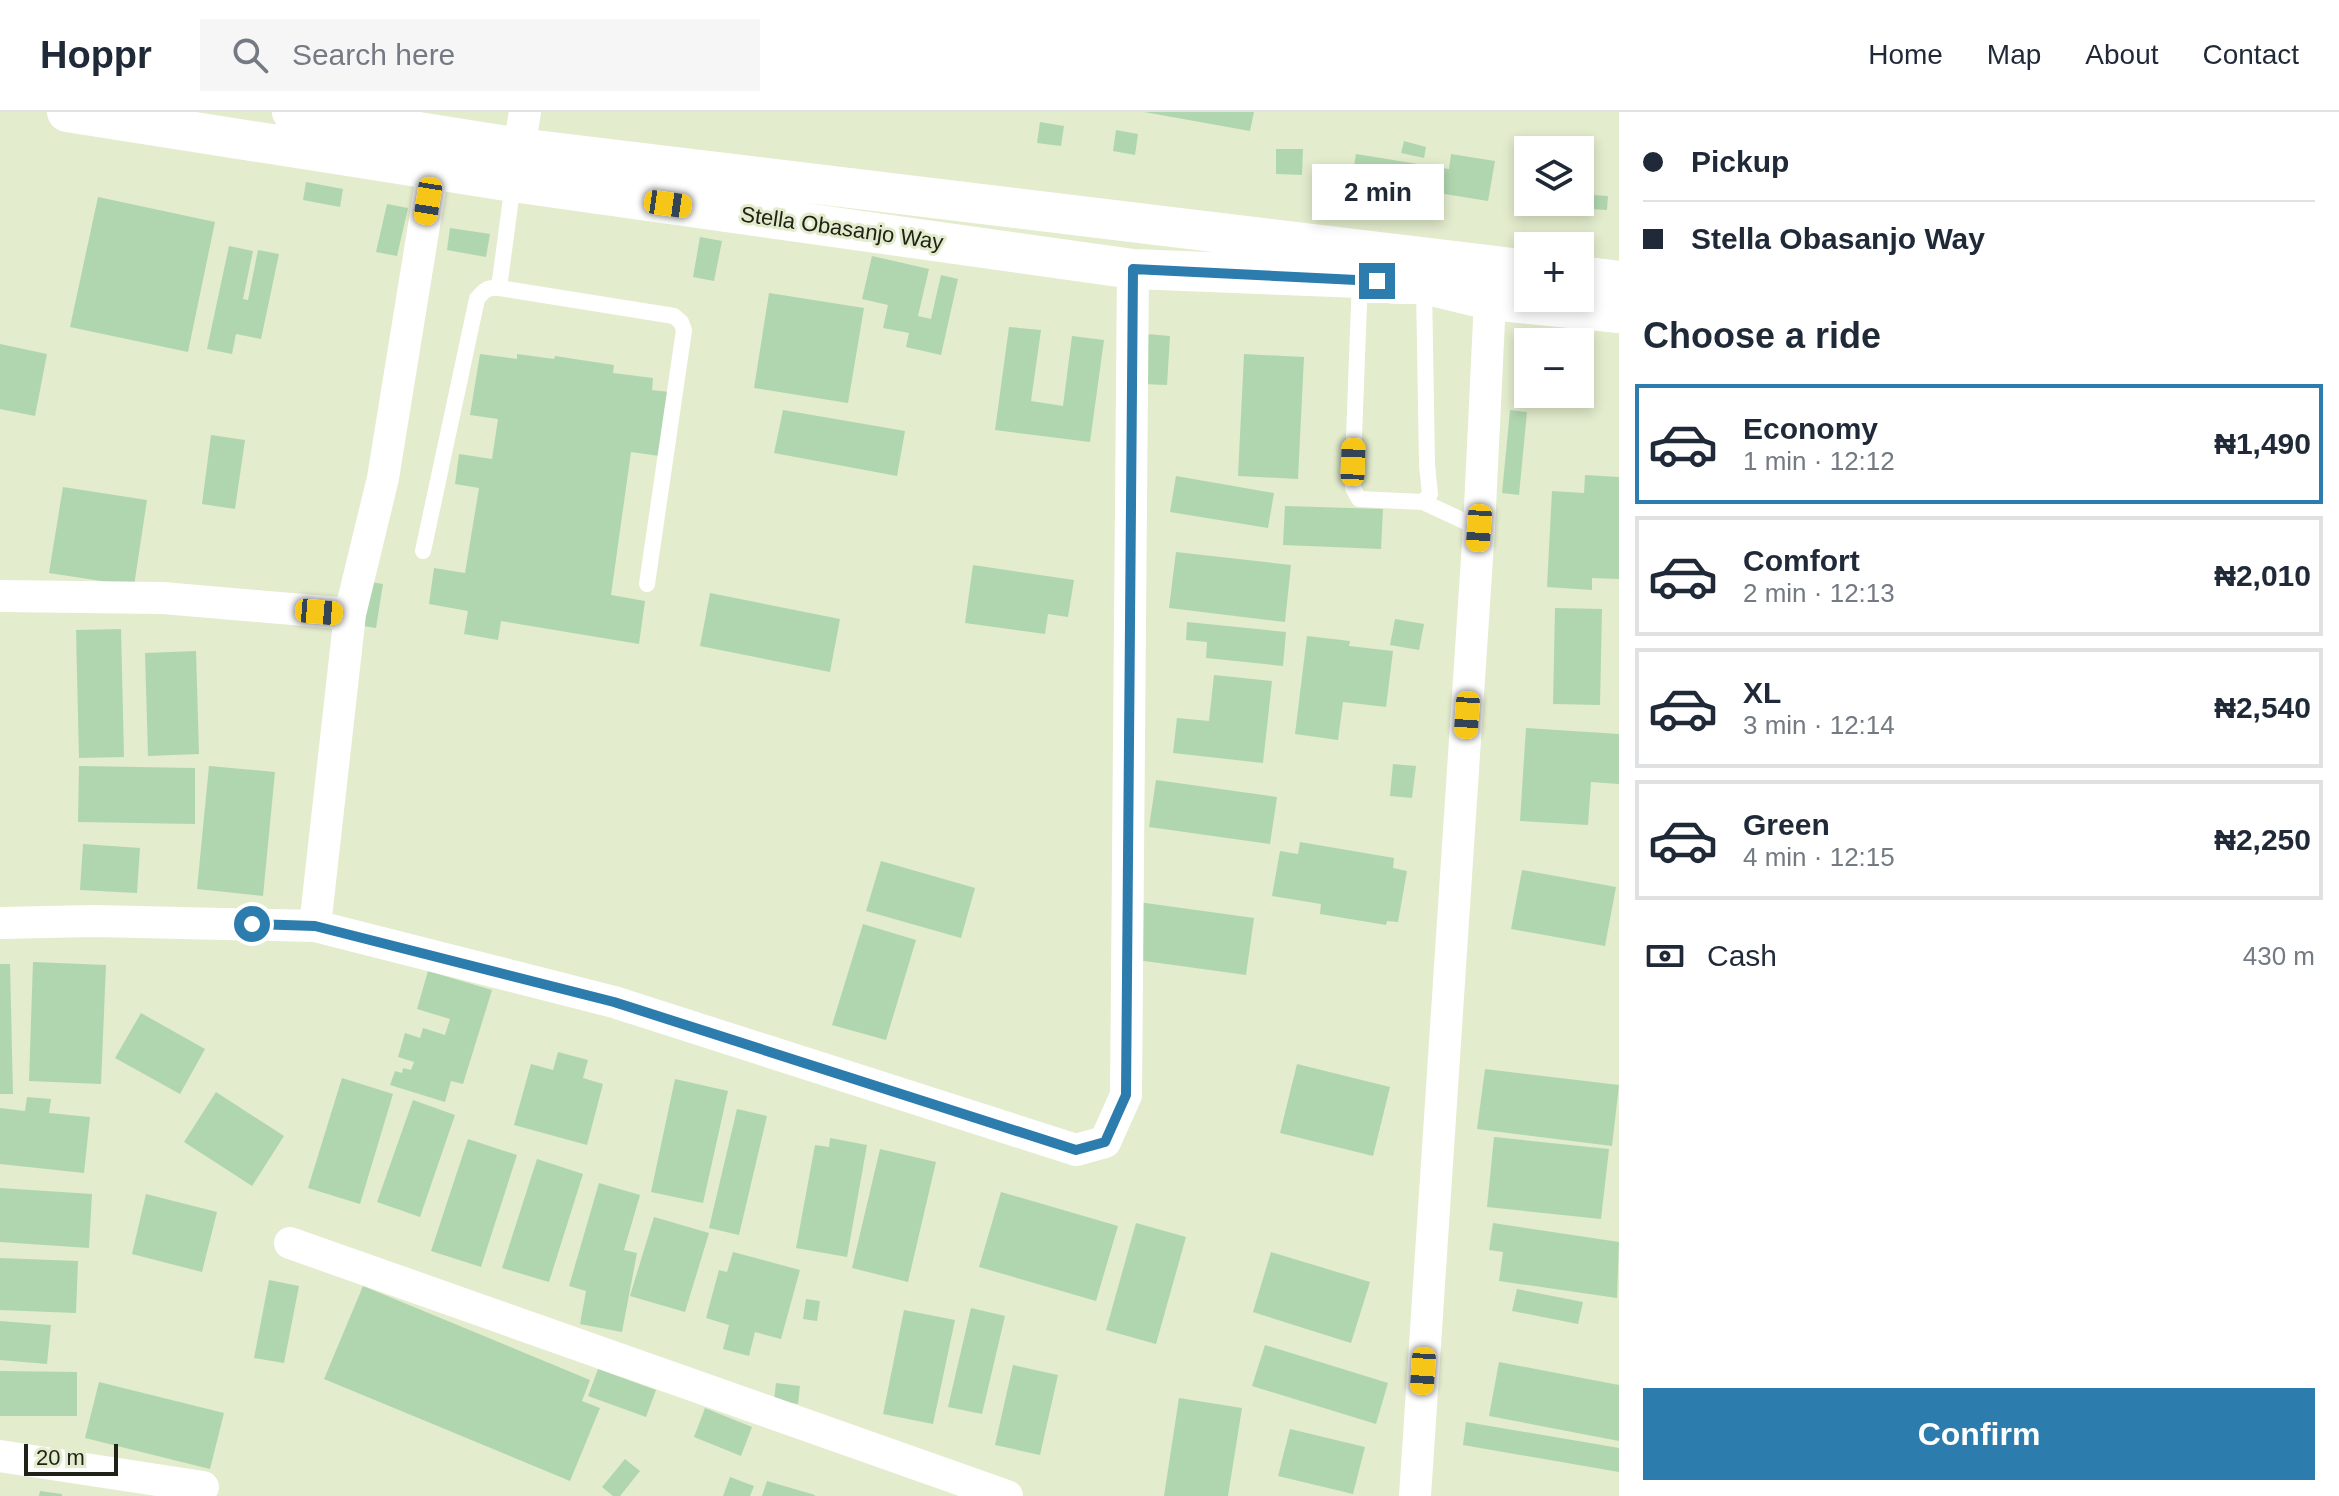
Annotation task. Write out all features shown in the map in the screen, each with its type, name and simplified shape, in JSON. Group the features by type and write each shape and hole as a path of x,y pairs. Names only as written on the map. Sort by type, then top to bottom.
{"street":[{"name":"Stella Obasanjo Way","path":"67,112 433,170 519,147 1133,269 1394,275 1490,300 1619,313"},
{"path":"292,112 1394,275 1514,271"},
{"path":"315,926 350,614 383,478 433,170"},
{"path":"0,923 95,921 315,926 614,1002 1076,1150 1105,1142 1126,1095 1133,269"},
{"path":"1594,278 1619,281"},
{"path":"1415,1496 1479,528 1490,300"},
{"path":"0,596 163,598 350,614"},
{"path":"290,1243 1007,1496"},
{"path":"0,1456 203,1487"}],"lane":[{"path":"499,288 519,147"},
{"path":"1394,275 1427,465 1430,494 1423,502"},
{"path":"1394,275 1353,488 1359,499 1423,502 1479,528"},
{"path":"423,551 477,299 491,287 499,288 674,316 681,322 684,330 647,584"}],"building":[{"path":"1144,112 1254,112 1250,131"},
{"path":"1040,122 1064,126 1061,146 1037,143"},
{"path":"1116,130 1138,134 1135,155 1113,151"},
{"path":"1404,141 1426,147 1424,158 1401,153"},
{"path":"1276,149 1303,149 1302,175 1276,174"},
{"path":"1356,154 1449,169 1451,154 1495,161 1488,201 1352,179"},
{"path":"306,182 343,189 340,207 303,200"},
{"path":"1594,195 1608,196 1607,210 1594,209"},
{"path":"98,197 215,222 188,352 70,327"},
{"path":"387,204 408,208 397,256 376,252"},
{"path":"450,228 490,234 486,257 447,250"},
{"path":"700,237 722,241 714,281 693,277"},
{"path":"229,246 253,251 243,299 248,300 258,250 279,254 261,339 236,334 232,354 207,349"},
{"path":"872,256 929,269 918,316 931,319 941,275 958,279 941,355 906,347 909,333 883,328 888,305 862,299"},
{"path":"769,293 864,308 848,403 754,388"},
{"path":"1009,327 1041,330 1031,401 1063,406 1072,336 1104,340 1090,442 995,430"},
{"path":"1147,334 1170,336 1167,385 1143,384"},
{"path":"0,344 47,354 35,416 0,409"},
{"path":"480,354 517,359 517,354 554,359 555,356 614,365 613,373 653,378 652,390 669,392 660,456 631,452 611,595 645,601 639,644 501,621 498,640 464,634 468,611 429,604 434,568 465,573 479,488 455,484 459,454 492,459 498,419 470,415"},
{"path":"1244,354 1304,357 1298,479 1238,476"},
{"path":"783,410 905,431 897,476 774,453"},
{"path":"1510,410 1527,412 1519,495 1502,493"},
{"path":"211,435 245,440 235,509 202,504"},
{"path":"1585,475 1619,477 1619,579 1592,578 1592,590 1547,587 1552,491 1584,493"},
{"path":"1176,476 1274,493 1268,528 1170,512"},
{"path":"63,487 147,500 134,586 49,573"},
{"path":"1285,506 1383,509 1381,549 1283,545"},
{"path":"1176,552 1291,565 1285,622 1169,608"},
{"path":"973,565 1074,580 1068,617 1048,614 1045,634 965,623"},
{"path":"364,581 383,584 376,628 357,625"},
{"path":"710,593 840,619 830,672 700,646"},
{"path":"1555,608 1602,609 1600,705 1553,704"},
{"path":"1395,619 1424,624 1419,650 1390,645"},
{"path":"1187,622 1286,632 1283,666 1206,658 1207,642 1186,640"},
{"path":"121,629 124,757 79,758 76,630"},
{"path":"1307,636 1350,641 1349,646 1393,651 1386,707 1343,702 1338,740 1295,734"},
{"path":"196,651 199,754 148,756 145,653"},
{"path":"1214,675 1272,681 1263,763 1173,753 1177,718 1209,721"},
{"path":"1526,728 1619,734 1619,784 1591,782 1588,825 1520,821"},
{"path":"1393,764 1416,766 1412,798 1390,796"},
{"path":"79,766 195,768 195,824 78,822"},
{"path":"209,766 275,772 263,896 197,889"},
{"path":"1156,780 1277,797 1270,844 1149,827"},
{"path":"1300,842 1394,858 1393,868 1407,871 1398,922 1387,921 1386,925 1320,914 1321,904 1272,896 1280,851 1298,854"},
{"path":"83,844 140,848 137,893 80,890"},
{"path":"881,861 975,888 961,938 866,911"},
{"path":"1522,870 1616,887 1605,946 1511,929"},
{"path":"1138,902 1254,918 1246,975 1130,959"},
{"path":"863,924 916,940 886,1040 832,1025"},
{"path":"33,962 106,965 101,1084 29,1081"},
{"path":"0,964 10,964 13,1094 0,1094"},
{"path":"428,971 492,990 463,1084 451,1081 445,1102 390,1085 395,1071 402,1073 403,1068 411,1070 414,1062 398,1057 405,1033 420,1038 423,1028 445,1035 450,1019 417,1009"},
{"path":"141,1013 205,1049 180,1094 115,1058"},
{"path":"558,1052 588,1060 583,1078 603,1084 587,1145 514,1125 531,1064 553,1070"},
{"path":"1297,1064 1390,1087 1373,1156 1280,1133"},
{"path":"1485,1069 1619,1085 1612,1146 1477,1129"},
{"path":"342,1078 393,1094 360,1204 308,1188"},
{"path":"675,1079 728,1091 703,1203 651,1192"},
{"path":"216,1092 284,1136 252,1186 184,1142"},
{"path":"27,1097 51,1099 49,1113 90,1117 84,1173 0,1164 0,1108 25,1111"},
{"path":"413,1100 455,1115 420,1217 377,1202"},
{"path":"737,1109 767,1116 739,1235 709,1228"},
{"path":"1494,1137 1609,1149 1601,1219 1487,1207"},
{"path":"830,1138 867,1145 847,1257 796,1248 815,1145 829,1147"},
{"path":"468,1139 517,1155 481,1267 431,1251"},
{"path":"880,1149 936,1162 908,1282 852,1268"},
{"path":"537,1159 583,1174 549,1282 502,1268"},
{"path":"599,1183 640,1195 624,1250 637,1253 622,1332 580,1324 586,1291 569,1286"},
{"path":"0,1188 92,1194 89,1248 0,1242"},
{"path":"1001,1192 1118,1226 1096,1301 979,1267"},
{"path":"146,1194 217,1212 202,1272 132,1254"},
{"path":"654,1217 709,1233 685,1312 630,1296"},
{"path":"1136,1223 1186,1237 1156,1344 1106,1330"},
{"path":"1493,1223 1619,1242 1617,1298 1499,1281 1503,1252 1489,1250"},
{"path":"733,1252 800,1270 781,1339 755,1332 749,1356 723,1349 729,1325 706,1318 719,1270 727,1272"},
{"path":"1271,1252 1370,1282 1351,1343 1253,1312"},
{"path":"0,1258 78,1261 76,1313 0,1310"},
{"path":"269,1280 299,1286 284,1363 254,1358"},
{"path":"363,1286 590,1380 582,1401 600,1408 570,1481 324,1379"},
{"path":"1517,1289 1583,1302 1578,1324 1512,1311"},
{"path":"806,1299 820,1301 817,1321 803,1319"},
{"path":"971,1308 1005,1316 982,1414 948,1407"},
{"path":"904,1310 955,1320 933,1424 883,1414"},
{"path":"0,1321 51,1325 47,1364 0,1360"},
{"path":"1265,1345 1388,1383 1376,1424 1252,1386"},
{"path":"1499,1362 1619,1385 1619,1441 1489,1416"},
{"path":"1013,1365 1058,1375 1040,1455 995,1445"},
{"path":"598,1369 656,1390 646,1417 588,1396"},
{"path":"0,1371 77,1372 77,1416 0,1416"},
{"path":"99,1382 224,1413 210,1469 85,1438"},
{"path":"776,1383 800,1386 798,1404 774,1400"},
{"path":"1179,1398 1242,1408 1228,1496 1164,1496"},
{"path":"705,1408 752,1427 741,1456 694,1437"},
{"path":"1466,1422 1619,1448 1619,1472 1463,1445"},
{"path":"1290,1429 1365,1447 1353,1494 1278,1476"},
{"path":"625,1459 640,1471 620,1496 613,1496 602,1487"},
{"path":"730,1477 754,1486 750,1496 723,1496"},
{"path":"767,1481 815,1495 815,1496 762,1496"},
{"path":"40,1491 62,1494 62,1496 39,1496"}],"route":[{"path":"252,924 315,926 614,1002 1076,1150 1105,1142 1126,1095 1133,269 1377,281"}]}
